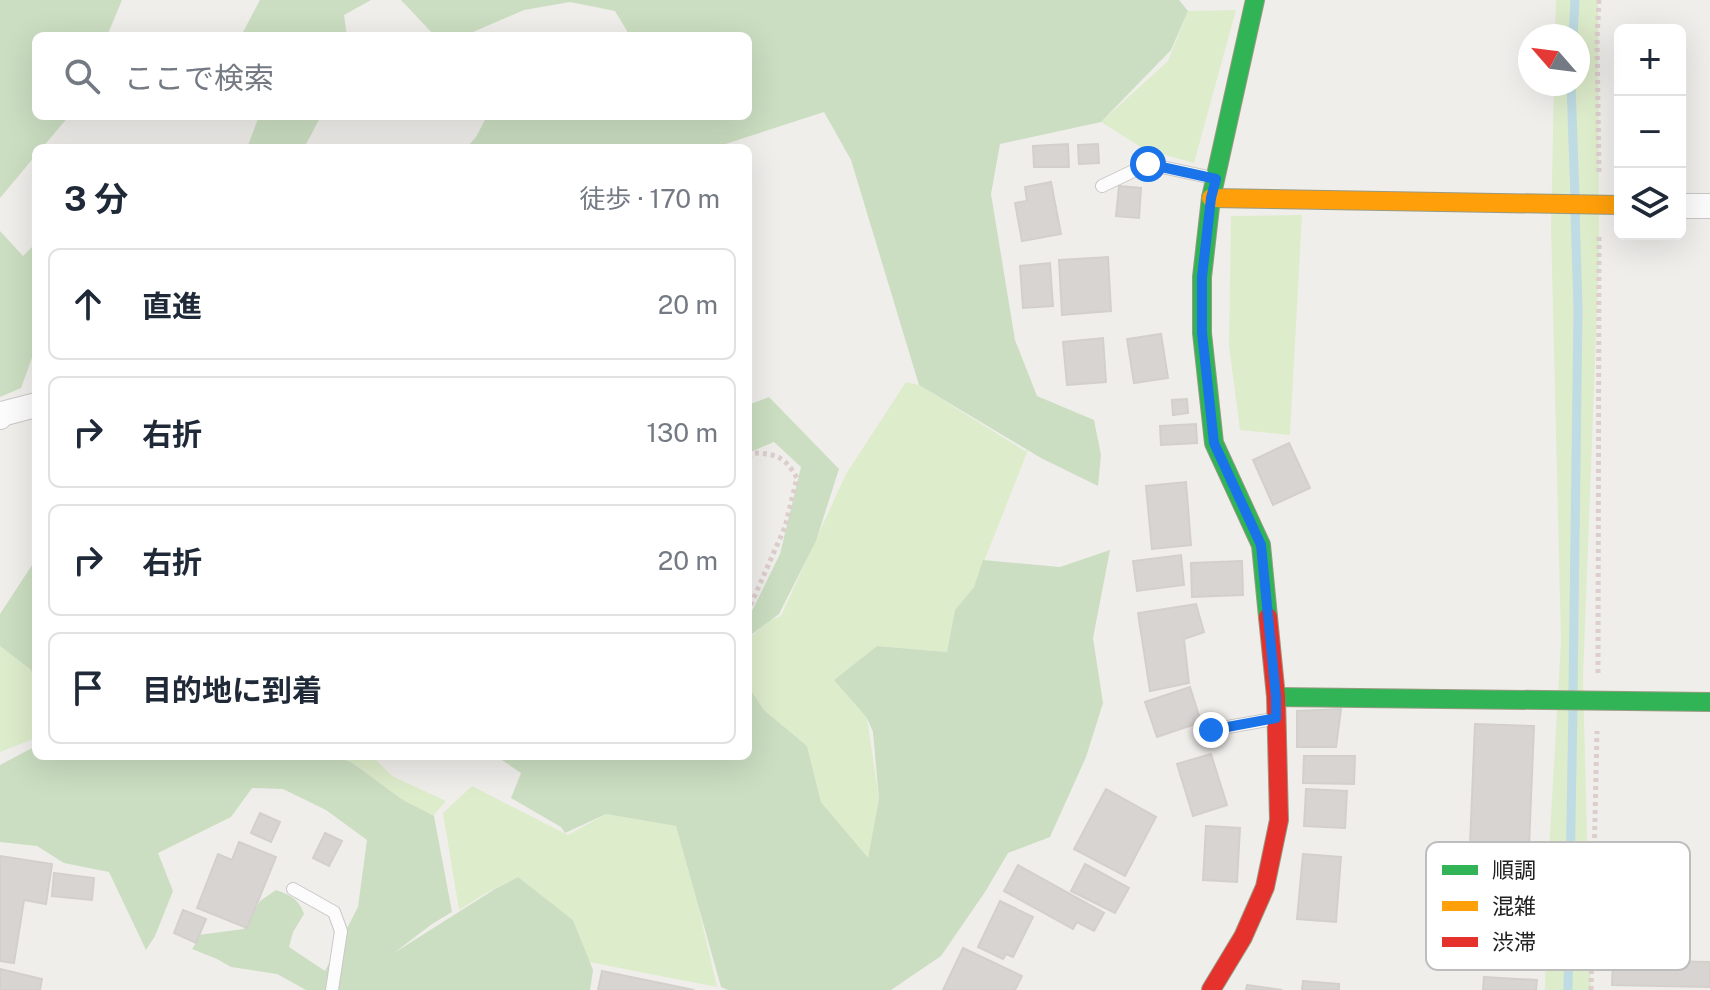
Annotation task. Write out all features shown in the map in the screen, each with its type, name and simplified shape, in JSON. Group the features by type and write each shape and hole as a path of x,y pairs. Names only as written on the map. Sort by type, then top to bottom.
{"street":[{"path":"1211,990 1243,937 1265,887 1279,820 1276,697 1261,545 1214,443 1202,333 1202,277 1211,198 1255,0"},
{"path":"1211,198 1614,205"},
{"path":"1686,206 1710,206"},
{"path":"0,417 32,406"},
{"path":"1276,697 1710,702"}],"lane":[{"path":"1102,186 1148,164 1216,179"},
{"path":"1211,730 1276,718"},
{"path":"293,889 334,912 341,931 332,990"}],"path":[{"path":"1593,842 1599,0"},
{"path":"752,454 771,454 788,463 797,478 785,527 752,602"},
{"path":"1591,970 1591,990"}],"green space":[{"path":"0,0 122,0 109,32 32,32 32,120 66,120 45,144 32,144 32,160 0,198"},
{"path":"260,0 371,0 344,15 346,32 243,32"},
{"path":"401,0 1179,0 1188,11 1171,50 1101,122 1000,144 991,194 1015,340 1037,396 1094,420 1101,455 1098,486 1041,458 919,385 851,160 824,112 725,144 470,144 485,120 752,120 752,32 628,32 615,11 570,2 524,10 473,32 431,32"},
{"path":"1556,0 1598,0 1599,256 1583,679 1587,842 1550,842 1561,641 1551,228 1554,96 1590,96 1590,24 1555,24"},
{"path":"1236,10 1194,163 1144,149 1101,122 1168,61 1188,11"},
{"path":"258,120 319,120 306,144 248,144"},
{"path":"1302,215 1290,435 1240,430 1229,346 1231,216"},
{"path":"0,231 23,256 32,247 32,358 21,388 0,397"},
{"path":"906,382 919,385 1028,450 974,587 955,610 947,652 877,646 834,680 867,718 879,799 868,859 821,802 807,746 764,710 752,692 752,636 770,620 781,616 846,474"},
{"path":"769,397 839,469 816,541 779,614 752,634 752,611 780,554 801,467 774,442 752,451 752,403"},
{"path":"1110,550 1093,638 1103,703 1086,757 1050,837 1008,853 941,956 891,990 728,990 721,987 676,826 606,814 565,833 561,827 511,798 521,773 502,760 752,760 752,692 764,710 807,746 821,802 868,858 879,799 873,732 867,718 834,680 877,646 947,652 955,610 974,587 983,560 1060,567"},
{"path":"32,565 32,673 0,646 0,614"},
{"path":"0,646 32,673 32,740 0,752"},
{"path":"32,748 32,760 351,762 403,800 434,816 452,912 394,953 518,877 573,920 593,970 590,990 306,990 277,974 231,967 192,949 198,935 244,929 260,901 276,890 293,898 304,914 293,932 289,947 325,971 358,907 367,840 326,810 283,789 252,788 231,817 158,853 173,891 146,950 109,872 64,863 37,846 0,842 0,765"},
{"path":"344,760 376,760 392,776 446,801 433,816 403,800"},
{"path":"472,786 568,835 606,814 676,826 717,987 589,962 573,920 518,877 459,910 443,813"},
{"path":"1545,970 1590,970 1591,990 1545,990"}],"building":[{"path":"1068,144 1069,167 1034,167 1033,146"},
{"path":"1098,144 1099,163 1079,164 1078,145"},
{"path":"1051,182 1061,234 1022,241 1015,203 1027,201 1025,187"},
{"path":"1119,186 1141,188 1139,218 1116,216"},
{"path":"1108,257 1111,311 1062,315 1059,260"},
{"path":"1050,263 1053,306 1023,308 1020,266"},
{"path":"1161,334 1168,378 1134,383 1127,339"},
{"path":"1103,338 1106,382 1067,385 1063,342"},
{"path":"1187,399 1188,413 1173,415 1172,400"},
{"path":"1196,424 1197,443 1161,445 1160,426"},
{"path":"1289,443 1310,488 1273,505 1253,460"},
{"path":"1186,482 1191,545 1152,549 1146,486"},
{"path":"1181,555 1184,585 1137,591 1133,561"},
{"path":"1242,561 1243,595 1192,597 1191,563"},
{"path":"1196,604 1204,632 1184,639 1189,683 1150,691 1138,613"},
{"path":"1190,687 1201,722 1157,737 1145,702"},
{"path":"1341,709 1336,747 1297,747 1297,711"},
{"path":"1475,724 1534,726 1529,842 1470,842"},
{"path":"1211,754 1227,805 1193,816 1177,764"},
{"path":"1304,756 1355,756 1354,784 1303,783"},
{"path":"1106,789 1156,817 1125,876 1074,849"},
{"path":"1306,789 1347,791 1345,828 1304,826"},
{"path":"260,813 280,822 271,842 251,833"},
{"path":"1206,826 1240,828 1237,882 1203,880"},
{"path":"325,833 342,841 329,866 313,858"},
{"path":"239,842 276,857 247,928 197,908 218,854 232,860"},
{"path":"1303,854 1341,857 1336,922 1297,919"},
{"path":"0,856 52,864 46,904 24,900 14,963 0,961"},
{"path":"1085,864 1129,888 1115,913 1071,891"},
{"path":"1018,865 1104,913 1094,931 1077,922 1073,929 1004,891"},
{"path":"54,873 94,878 92,900 52,896"},
{"path":"1000,901 1033,917 1013,957 1006,954 1003,959 978,947"},
{"path":"183,910 206,919 196,943 174,933"},
{"path":"963,948 1022,976 1015,990 943,990"},
{"path":"1690,962 1710,962 1710,987 1612,985 1613,970 1690,970"},
{"path":"0,969 42,979 40,990 0,990"},
{"path":"602,971 694,990 598,990"},
{"path":"1484,977 1537,980 1536,990 1483,990"},
{"path":"1303,981 1339,984 1339,990 1302,990"},
{"path":"1247,985 1282,990 1246,990"}],"waterway":[{"path":"1574,24 1575,0"},
{"path":"1571,96 1575,197"},
{"path":"1573,692 1578,309 1575,211"},
{"path":"1571,842 1573,707"},
{"path":"1568,970 1568,990"}],"traffic: fast":[{"path":"1255,0 1211,198 1202,277 1202,333 1214,443 1261,545 1268,617"},
{"path":"1276,697 1710,702"}],"traffic: slow":[{"path":"1211,198 1614,205"}],"traffic: jam":[{"path":"1211,990 1243,937 1265,887 1279,820 1276,697 1268,617"}],"route":[{"path":"1148,164 1216,179 1202,277 1202,333 1214,443 1261,545 1276,718 1211,730"}]}
